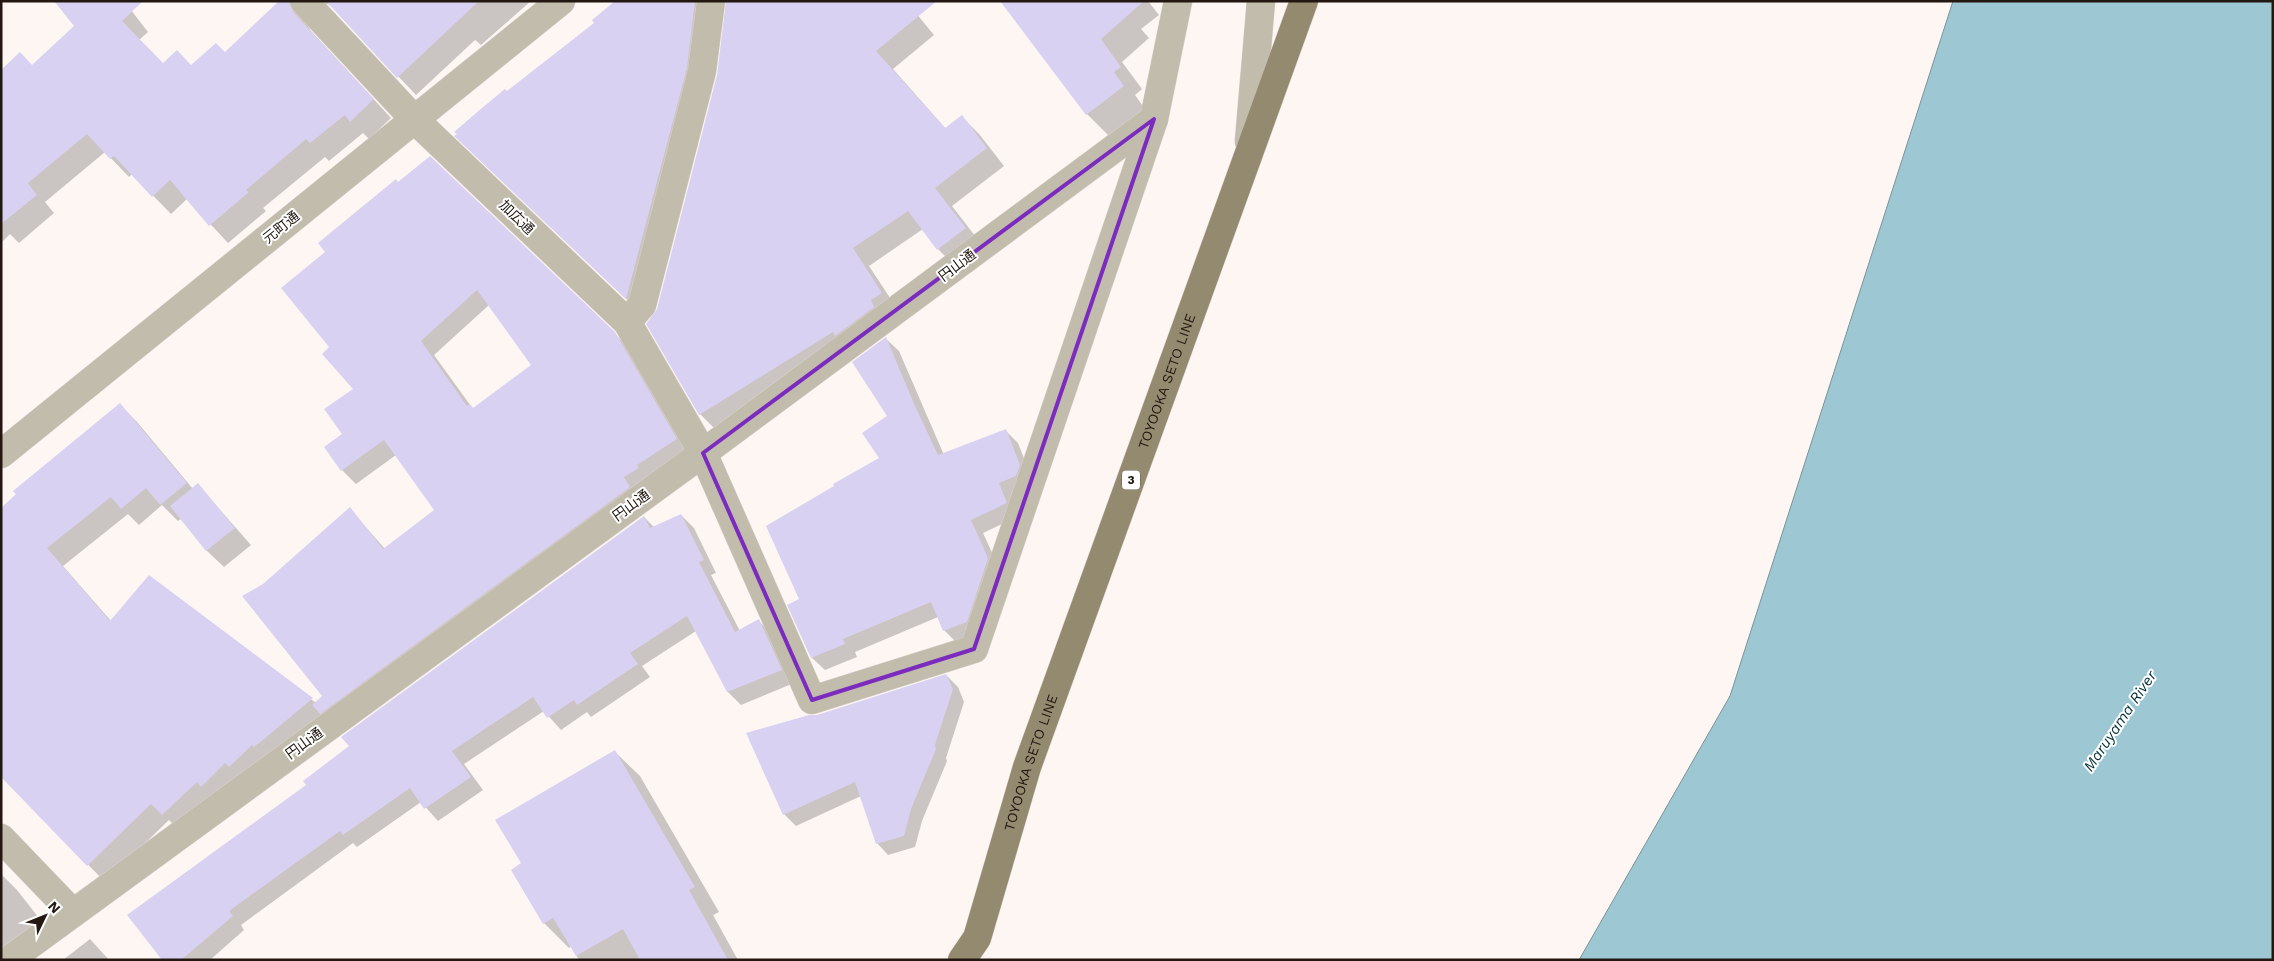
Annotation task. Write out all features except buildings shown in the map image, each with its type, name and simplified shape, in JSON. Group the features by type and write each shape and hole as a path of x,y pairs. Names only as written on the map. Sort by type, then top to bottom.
{"main road":[{"name":"TOYOOKA SETO LINE","path":"962,960 977,938 1027,767 1304,1"}],"street":[{"name":"加広通","path":"304,1 414,119 628,322 703,453 812,700 974,649 1154,119"},
{"name":"元町通","path":"1,454 561,1"},
{"path":"628,322 642,305 682,151 702,71 711,1"},
{"path":"1154,119 1178,1"},
{"path":"1248,158 1261,1"},
{"name":"円山通","path":"9,960 703,453 1154,119"},
{"path":"1,838 73,913"}],"highlighted area":[{"path":"1154,119 974,649 812,700 703,453"}],"water":[{"name":"Maruyama River","path":"1953,1 2273,1 2273,960 1579,960 1730,696"}]}
